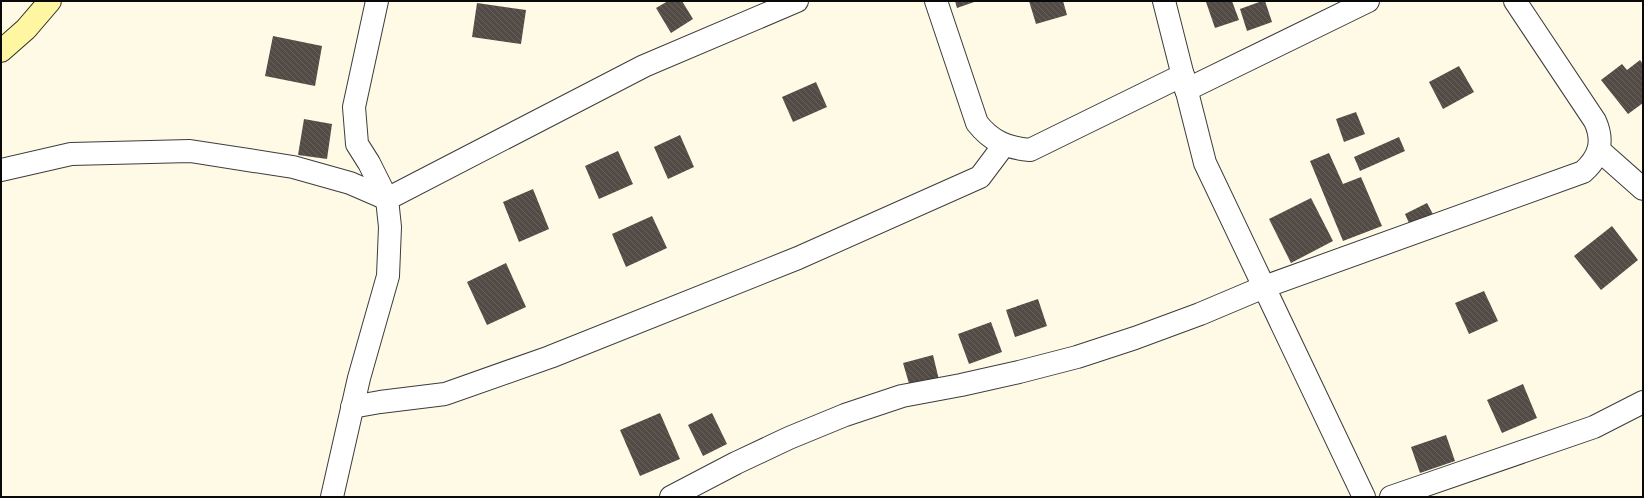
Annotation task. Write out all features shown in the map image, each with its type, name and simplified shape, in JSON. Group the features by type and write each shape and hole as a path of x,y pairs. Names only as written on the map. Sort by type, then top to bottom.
{"main road":[{"path":"1,51 26,29 50,1"}],"street":[{"path":"332,497 359,378 388,276 390,227 387,199 369,163 357,144 354,107 377,1"},
{"path":"387,199 644,66 797,1"},
{"path":"936,1 977,122 984,132 994,140 1016,149 1030,150 1368,1"},
{"path":"1164,1 1204,163 1364,497"},
{"path":"671,497 789,438 845,415 902,396 976,382 1077,356 1135,338 1185,320 1264,287 1584,172 1596,158 1599,150 1600,135 1595,121 1516,1"},
{"path":"352,407 446,394 550,356 798,258 980,177 1004,145"},
{"path":"1599,150 1643,189"},
{"path":"1,170 71,154 190,151 293,167 350,183 387,199"},
{"path":"1391,497 1594,428 1643,402"}],"building":[{"path":"668,1 682,1 693,19 671,33 656,8"},
{"path":"955,1 977,1 957,8"},
{"path":"1029,1 1063,1 1067,15 1036,24"},
{"path":"1232,1 1239,20 1215,28 1206,2"},
{"path":"1265,1 1272,22 1247,31 1240,9"},
{"path":"477,3 526,10 521,44 472,37"},
{"path":"273,36 322,46 315,86 265,76"},
{"path":"1640,60 1643,64 1643,103 1628,114 1601,80 1622,64 1627,70"},
{"path":"1459,66 1474,92 1443,109 1429,82"},
{"path":"816,82 827,107 793,122 782,97"},
{"path":"1356,112 1365,134 1344,142 1336,119"},
{"path":"304,119 332,124 327,159 298,155"},
{"path":"680,135 694,167 668,179 654,147"},
{"path":"1399,137 1405,151 1360,171 1354,157"},
{"path":"618,151 633,184 599,199 585,166"},
{"path":"1329,153 1343,184 1361,177 1382,226 1343,241 1310,161"},
{"path":"533,189 549,229 519,242 503,202"},
{"path":"1311,198 1333,241 1291,263 1269,219"},
{"path":"1427,203 1435,218 1412,230 1405,214"},
{"path":"652,216 667,248 626,267 612,234"},
{"path":"1612,226 1638,260 1601,290 1574,256"},
{"path":"506,263 526,307 487,325 467,282"},
{"path":"1484,291 1498,321 1469,334 1455,303"},
{"path":"1038,299 1047,326 1015,337 1006,310"},
{"path":"991,322 1002,352 969,364 958,334"},
{"path":"933,355 939,380 910,387 903,363"},
{"path":"1523,384 1537,418 1502,433 1487,400"},
{"path":"660,413 680,459 640,476 620,430"},
{"path":"712,413 727,444 703,456 688,425"},
{"path":"1446,435 1455,461 1420,473 1411,447"}]}
